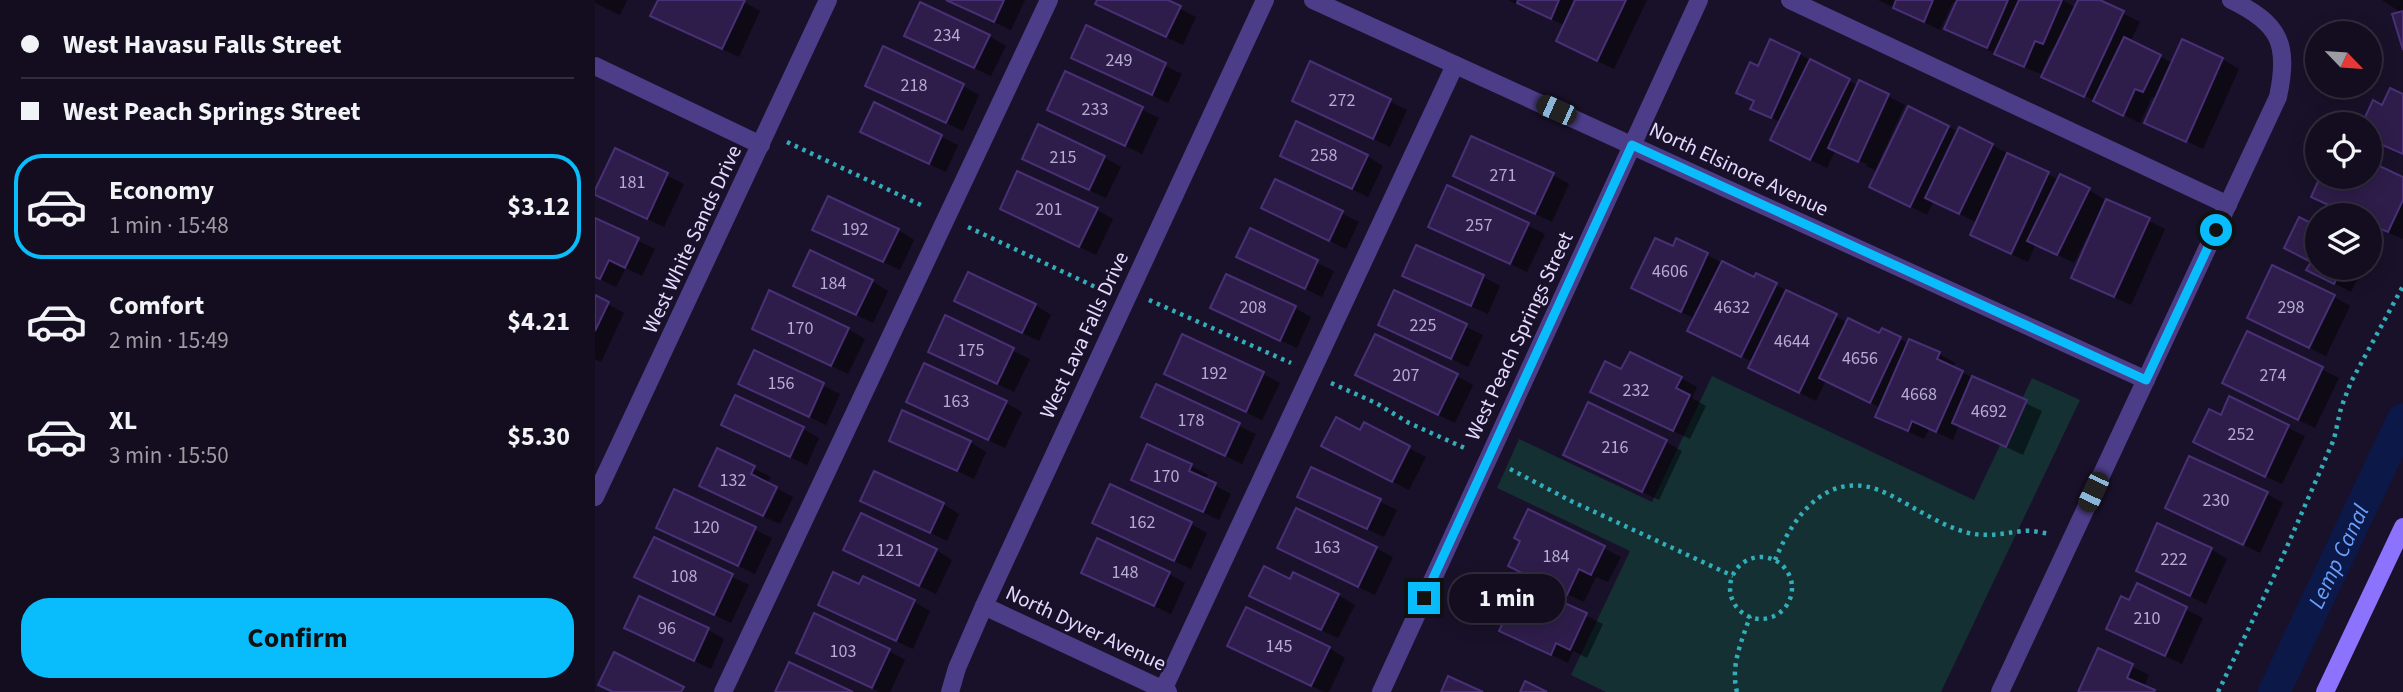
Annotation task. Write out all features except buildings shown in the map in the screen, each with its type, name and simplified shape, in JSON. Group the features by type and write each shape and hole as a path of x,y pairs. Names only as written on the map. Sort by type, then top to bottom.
{"main road":[{"path":"2325,692 2403,527"}],"street":[{"name":"West White Sands Drive","path":"595,496 828,0"},
{"path":"723,692 1049,0"},
{"name":"West Lava Falls Drive","path":"950,692 957,668 984,606 1265,0"},
{"name":"North Elsinore Avenue","path":"1313,0 2146,380"},
{"name":"West Peach Springs Street","path":"1381,692 1699,0"},
{"path":"1790,0 2228,205"},
{"path":"2000,692 2279,97 2283,47 2267,22 2231,0"},
{"path":"1165,691 1455,65"},
{"path":"595,66 764,139"},
{"name":"North Dyver Avenue","path":"984,606 1165,691"}],"path":[{"path":"764,139 1311,373 1376,403 1409,423 1527,477 1571,502 1733,576"},
{"path":"2218,692 2321,470 2334,439 2341,408 2351,382 2403,286"},
{"path":"1775,560 1807,506 1818,497 1847,485 1861,485 1887,493 1949,526 1978,535 1992,536 2027,530 2072,537"},
{"path":"1757,557 1775,560 1789,574 1791,593 1787,603 1781,611 1773,615 1764,618 1750,616 1737,608 1732,599 1730,590 1733,576 1740,565 1748,560 1757,557"},
{"path":"1737,692 1734,671 1750,616"}],"green space":[{"path":"1712,376 1974,500 2032,378 2080,400 1941,692 1606,692 1571,675 1630,551 1497,488 1519,439 1652,502"}],"waterway":[{"name":"Lemp Canal","path":"2274,692 2403,419"}],"route":[{"path":"1424,598 1632,145 2146,380 2216,230"}]}
